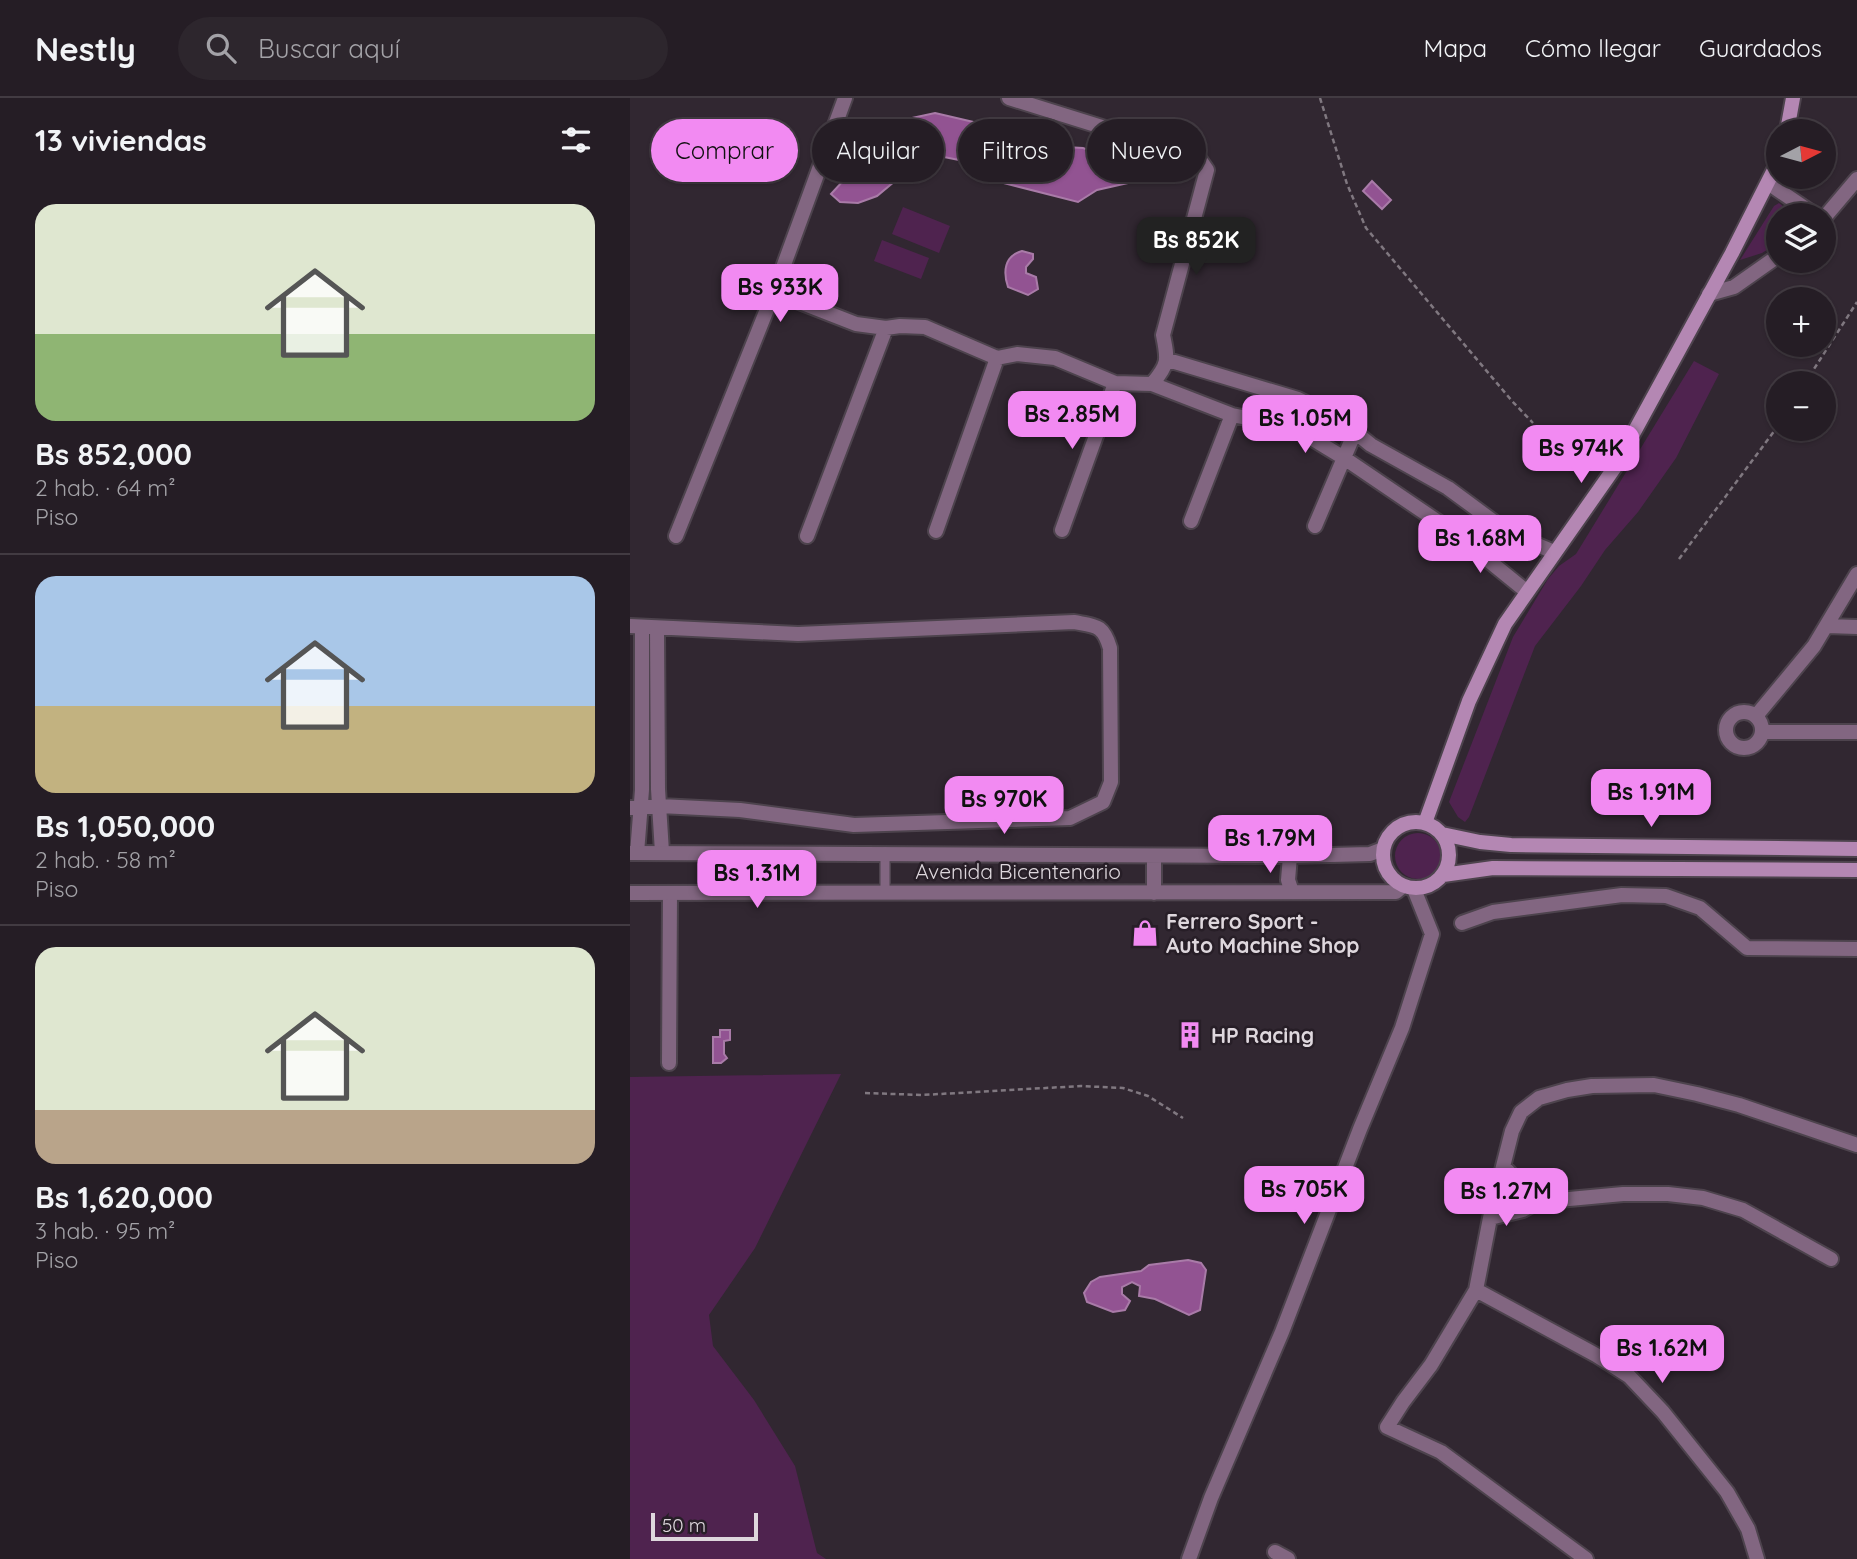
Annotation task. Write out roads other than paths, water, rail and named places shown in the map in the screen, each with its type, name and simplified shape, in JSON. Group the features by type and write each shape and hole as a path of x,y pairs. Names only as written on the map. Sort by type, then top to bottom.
{"main road":[{"path":"1789,119 1793,98"},
{"path":"1425,823 1469,701 1505,624 1615,467 1766,187"},
{"path":"1425,823 1442,834 1450,854 1443,875 1435,883 1425,887 1409,887 1387,871 1383,861 1383,849 1387,839 1403,824 1425,823"},
{"path":"1442,834 1511,845 1857,849"},
{"path":"1443,875 1493,868 1857,870"}],"street":[{"path":"676,536 774,292 845,98"},
{"path":"1009,98 1198,157 1203,162 1207,170 1163,335 1168,360 1152,384"},
{"path":"1836,204 1857,179"},
{"path":"1777,189 1797,203"},
{"path":"1709,294 1734,287 1766,264"},
{"path":"774,292 856,324 886,328 925,327 997,358 1017,354 1055,358 1115,383 1152,384 1231,415 1282,425 1303,433 1456,534 1526,591"},
{"path":"807,536 886,328"},
{"path":"936,531 997,358"},
{"path":"1168,360 1298,399 1356,432 1371,445 1448,488 1509,533 1554,552"},
{"path":"1062,530 1115,383"},
{"path":"1191,521 1231,415"},
{"path":"1315,526 1356,432"},
{"path":"1491,561 1509,533"},
{"path":"1756,716 1814,646 1856,581"},
{"path":"635,807 740,810 853,825 1070,818 1102,802 1111,782 1110,648 1107,636 1099,627 1074,622 798,634 643,628"},
{"path":"1827,626 1857,627"},
{"path":"643,628 662,852"},
{"path":"634,853 643,628"},
{"path":"1746,712 1756,716 1762,732 1757,742 1746,748 1734,745 1727,735 1727,723 1735,714 1746,712"},
{"path":"1762,732 1857,732"},
{"name":"Avenida Bicentenario","path":"634,853 885,852 1290,856 1370,854 1383,849"},
{"path":"1154,856 1154,893"},
{"path":"1290,856 1287,880 1292,892"},
{"path":"1189,1559 1211,1498 1282,1332 1402,1028 1432,934 1409,887"},
{"name":"Avenida Bicentenario","path":"630,893 1396,892 1409,887"},
{"path":"669,1063 670,893"},
{"path":"1462,923 1493,912 1622,895 1666,896 1700,908 1747,948 1857,949"},
{"path":"1586,1559 1441,1452 1387,1427 1431,1365 1476,1290 1490,1218 1512,1131 1521,1112 1539,1098 1567,1090 1614,1085 1654,1086 1698,1094 1857,1145"},
{"path":"1504,1167 1537,1202"},
{"path":"1490,1218 1522,1210 1537,1202 1623,1194 1668,1194 1703,1198 1743,1210 1831,1259"},
{"path":"1476,1290 1596,1354 1629,1376 1678,1429 1727,1492 1748,1529 1757,1559"}],"lane":[{"path":"885,852 885,892"}],"place":[{"name":"Ferrero Sport - Auto Machine Shop","path":"1145,933"},
{"name":"HP Racing","path":"1190,1035"}]}
